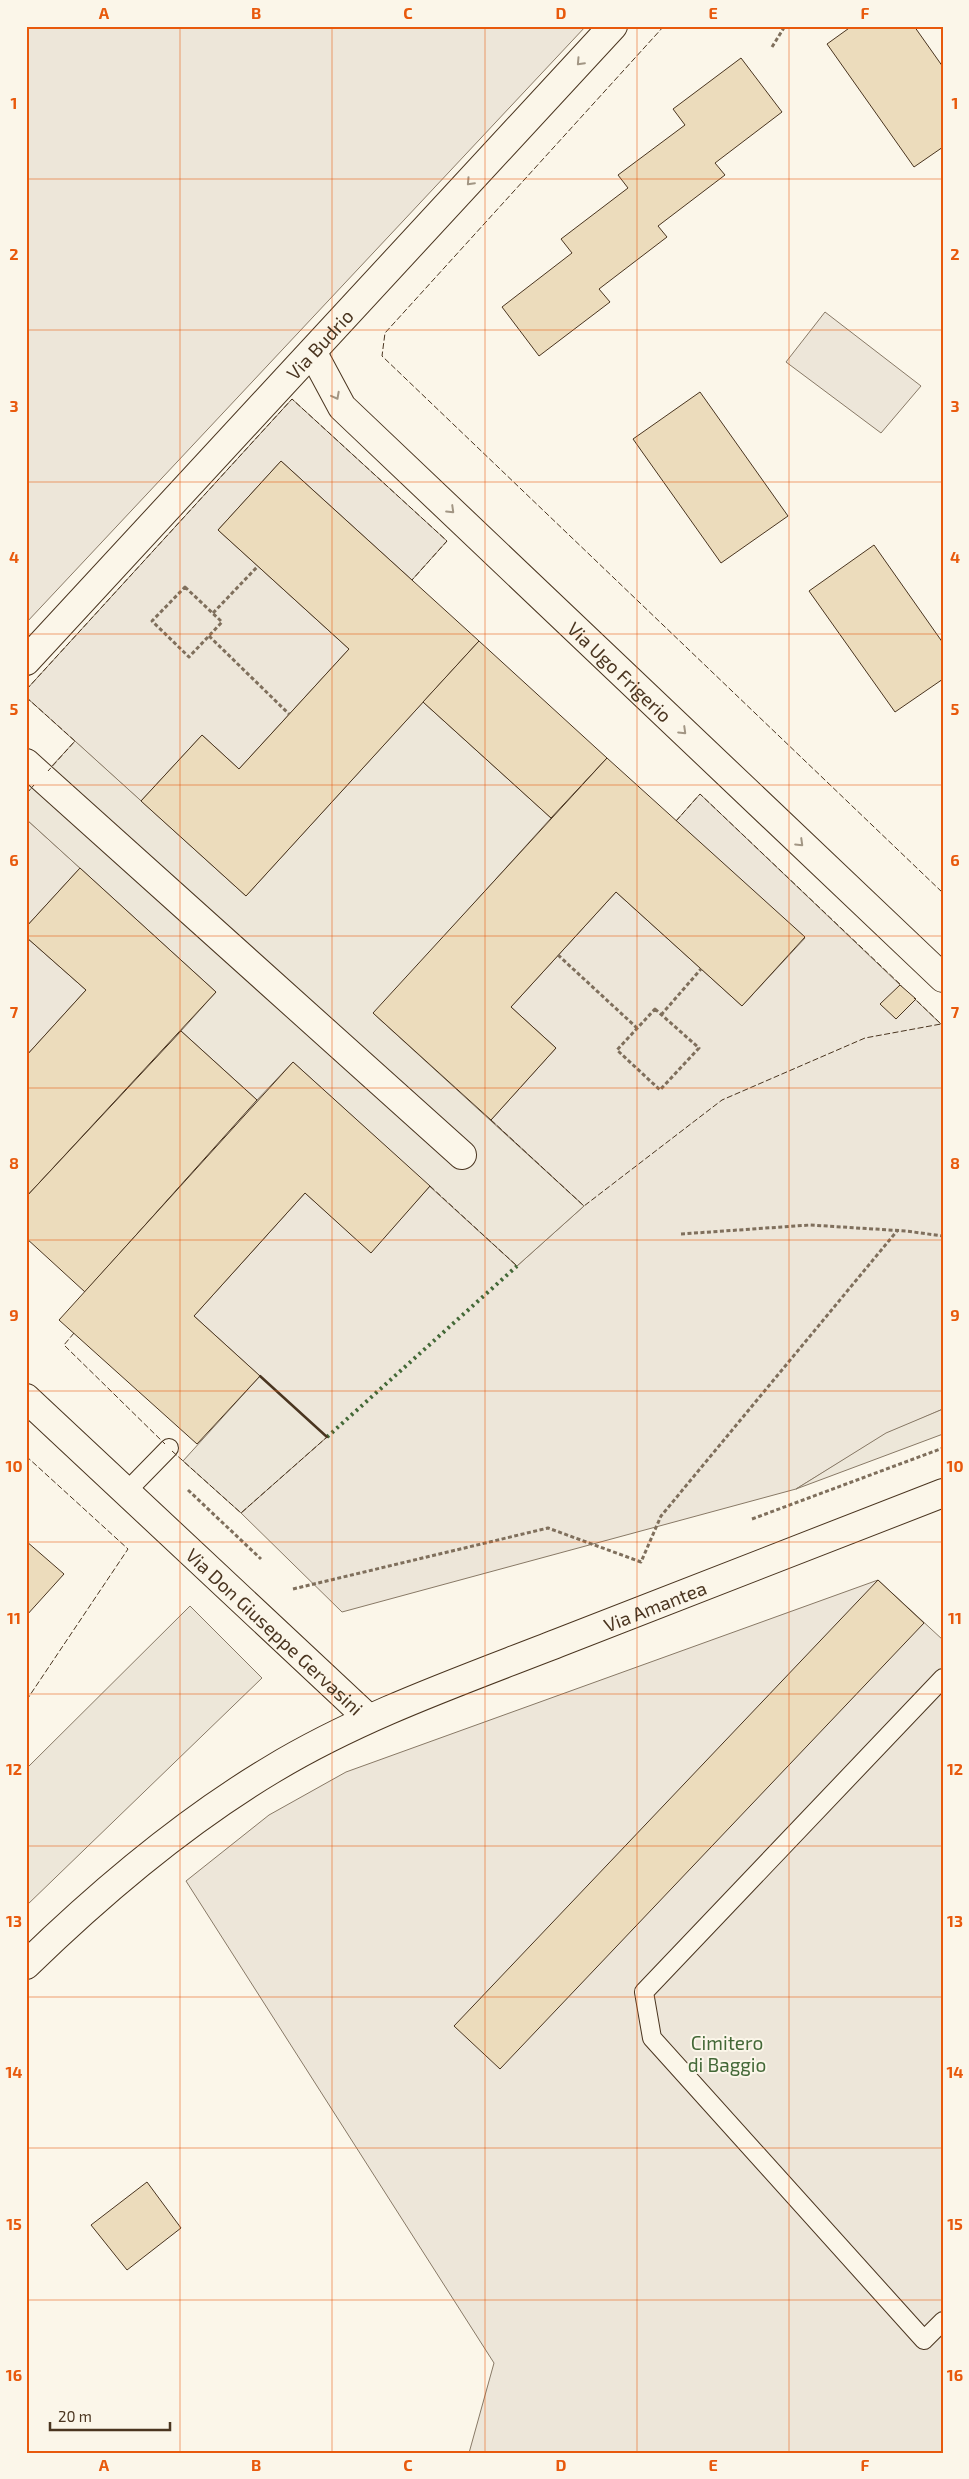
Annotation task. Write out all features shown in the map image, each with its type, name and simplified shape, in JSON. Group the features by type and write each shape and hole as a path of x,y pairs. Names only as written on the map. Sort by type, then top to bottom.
{"street":[{"name":"Via Budrio","path":"26,661 613,26"},
{"name":"Via Ugo Frigerio","path":"313,352 342,408 943,978"},
{"path":"26,763 462,1155"},
{"name":"Via Don Giuseppe Gervasini","path":"26,1398 368,1718 273,1768 204,1812 74,1918 26,1965"},
{"name":"Via Amantea","path":"368,1718 943,1493"}],"lane":[{"path":"127,1491 169,1448"},
{"path":"943,1678 644,1992 652,2038 924,2340 943,2321"}],"path":[{"path":"772,47 785,26"},
{"path":"213,613 258,566"},
{"path":"186,587 213,613 222,622 189,657 152,622 186,587"},
{"path":"209,636 289,714"},
{"path":"558,955 637,1028"},
{"path":"661,1015 701,969"},
{"path":"655,1009 699,1048 660,1090 617,1050 637,1028 655,1009"},
{"path":"681,1234 810,1225 943,1236"},
{"path":"293,1589 548,1528 641,1562 661,1516 897,1231"},
{"path":"752,1519 943,1448"},
{"path":"188,1490 261,1559"}],"green space":[{"path":"26,26 586,26 26,623"},
{"path":"825,312 921,386 881,433 786,362"},
{"path":"292,399 447,541 412,580 281,461 218,530 349,649 239,769 202,735 141,801 26,697 26,690"},
{"path":"700,794 943,1026 943,1409 886,1434 796,1489 342,1612 241,1513 326,1436 194,1316 305,1193 371,1252 430,1186 517,1266 584,1206 491,1120 556,1048 511,1007 616,892 742,1006 805,938 676,821"},
{"path":"26,819 80,868 26,927"},
{"path":"26,937 86,990 26,1056"},
{"name":"Cimitero di Baggio","path":"878,1580 943,1640 943,2453 469,2453 494,2363 186,1881 269,1815 346,1772"}],"shaded area":[{"path":"423,702 551,818 374,1014 584,1206 517,1266 293,1062 257,1100 181,1031 216,992 26,819 26,794 75,741 246,896"},
{"path":"260,1376 327,1437 241,1513 183,1461"},
{"path":"943,1409 943,1434 796,1489 886,1433"},
{"path":"190,1606 262,1678 26,1906 26,1769"}],"building":[{"path":"852,26 914,26 943,67 943,147 914,167 827,44"},
{"path":"741,58 782,112 715,163 725,175 658,226 667,237 599,289 610,302 539,356 502,307 572,253 561,239 628,188 618,175 685,125 673,109"},
{"path":"700,392 788,516 721,563 633,439"},
{"path":"281,461 479,641 246,896 141,801 202,735 239,769 349,649 218,530"},
{"path":"874,545 943,643 943,679 895,712 809,591"},
{"path":"479,641 607,758 551,818 423,702"},
{"path":"607,758 805,937 742,1006 616,892 511,1007 556,1048 491,1120 373,1013"},
{"path":"80,868 216,992 26,1197 26,1056 86,990 26,937 26,927"},
{"path":"900,985 916,999 896,1019 880,1004"},
{"path":"181,1031 257,1100 85,1292 26,1238 26,1197"},
{"path":"293,1062 430,1186 371,1253 305,1193 194,1316 260,1376 197,1444 59,1320"},
{"path":"26,1541 64,1574 26,1616"},
{"path":"878,1580 924,1623 500,2069 454,2026"},
{"path":"147,2182 181,2228 127,2270 91,2225"}],"hedge":[{"path":"327,1437 517,1266"}],"fence":[{"path":"664,26 385,333 382,356 943,893"},
{"path":"26,690 292,399 447,541 412,580"},
{"path":"26,697 75,741 48,771"},
{"path":"26,794 34,785"},
{"path":"676,821 700,794 902,986"},
{"path":"491,1120 584,1206 722,1100 865,1038 941,1024 914,998"},
{"path":"430,1186 517,1266"},
{"path":"74,1333 64,1345 165,1444"},
{"path":"172,1451 241,1513 327,1437"},
{"path":"26,1456 128,1549 26,1701"}],"wall":[{"path":"260,1376 327,1437"}]}
